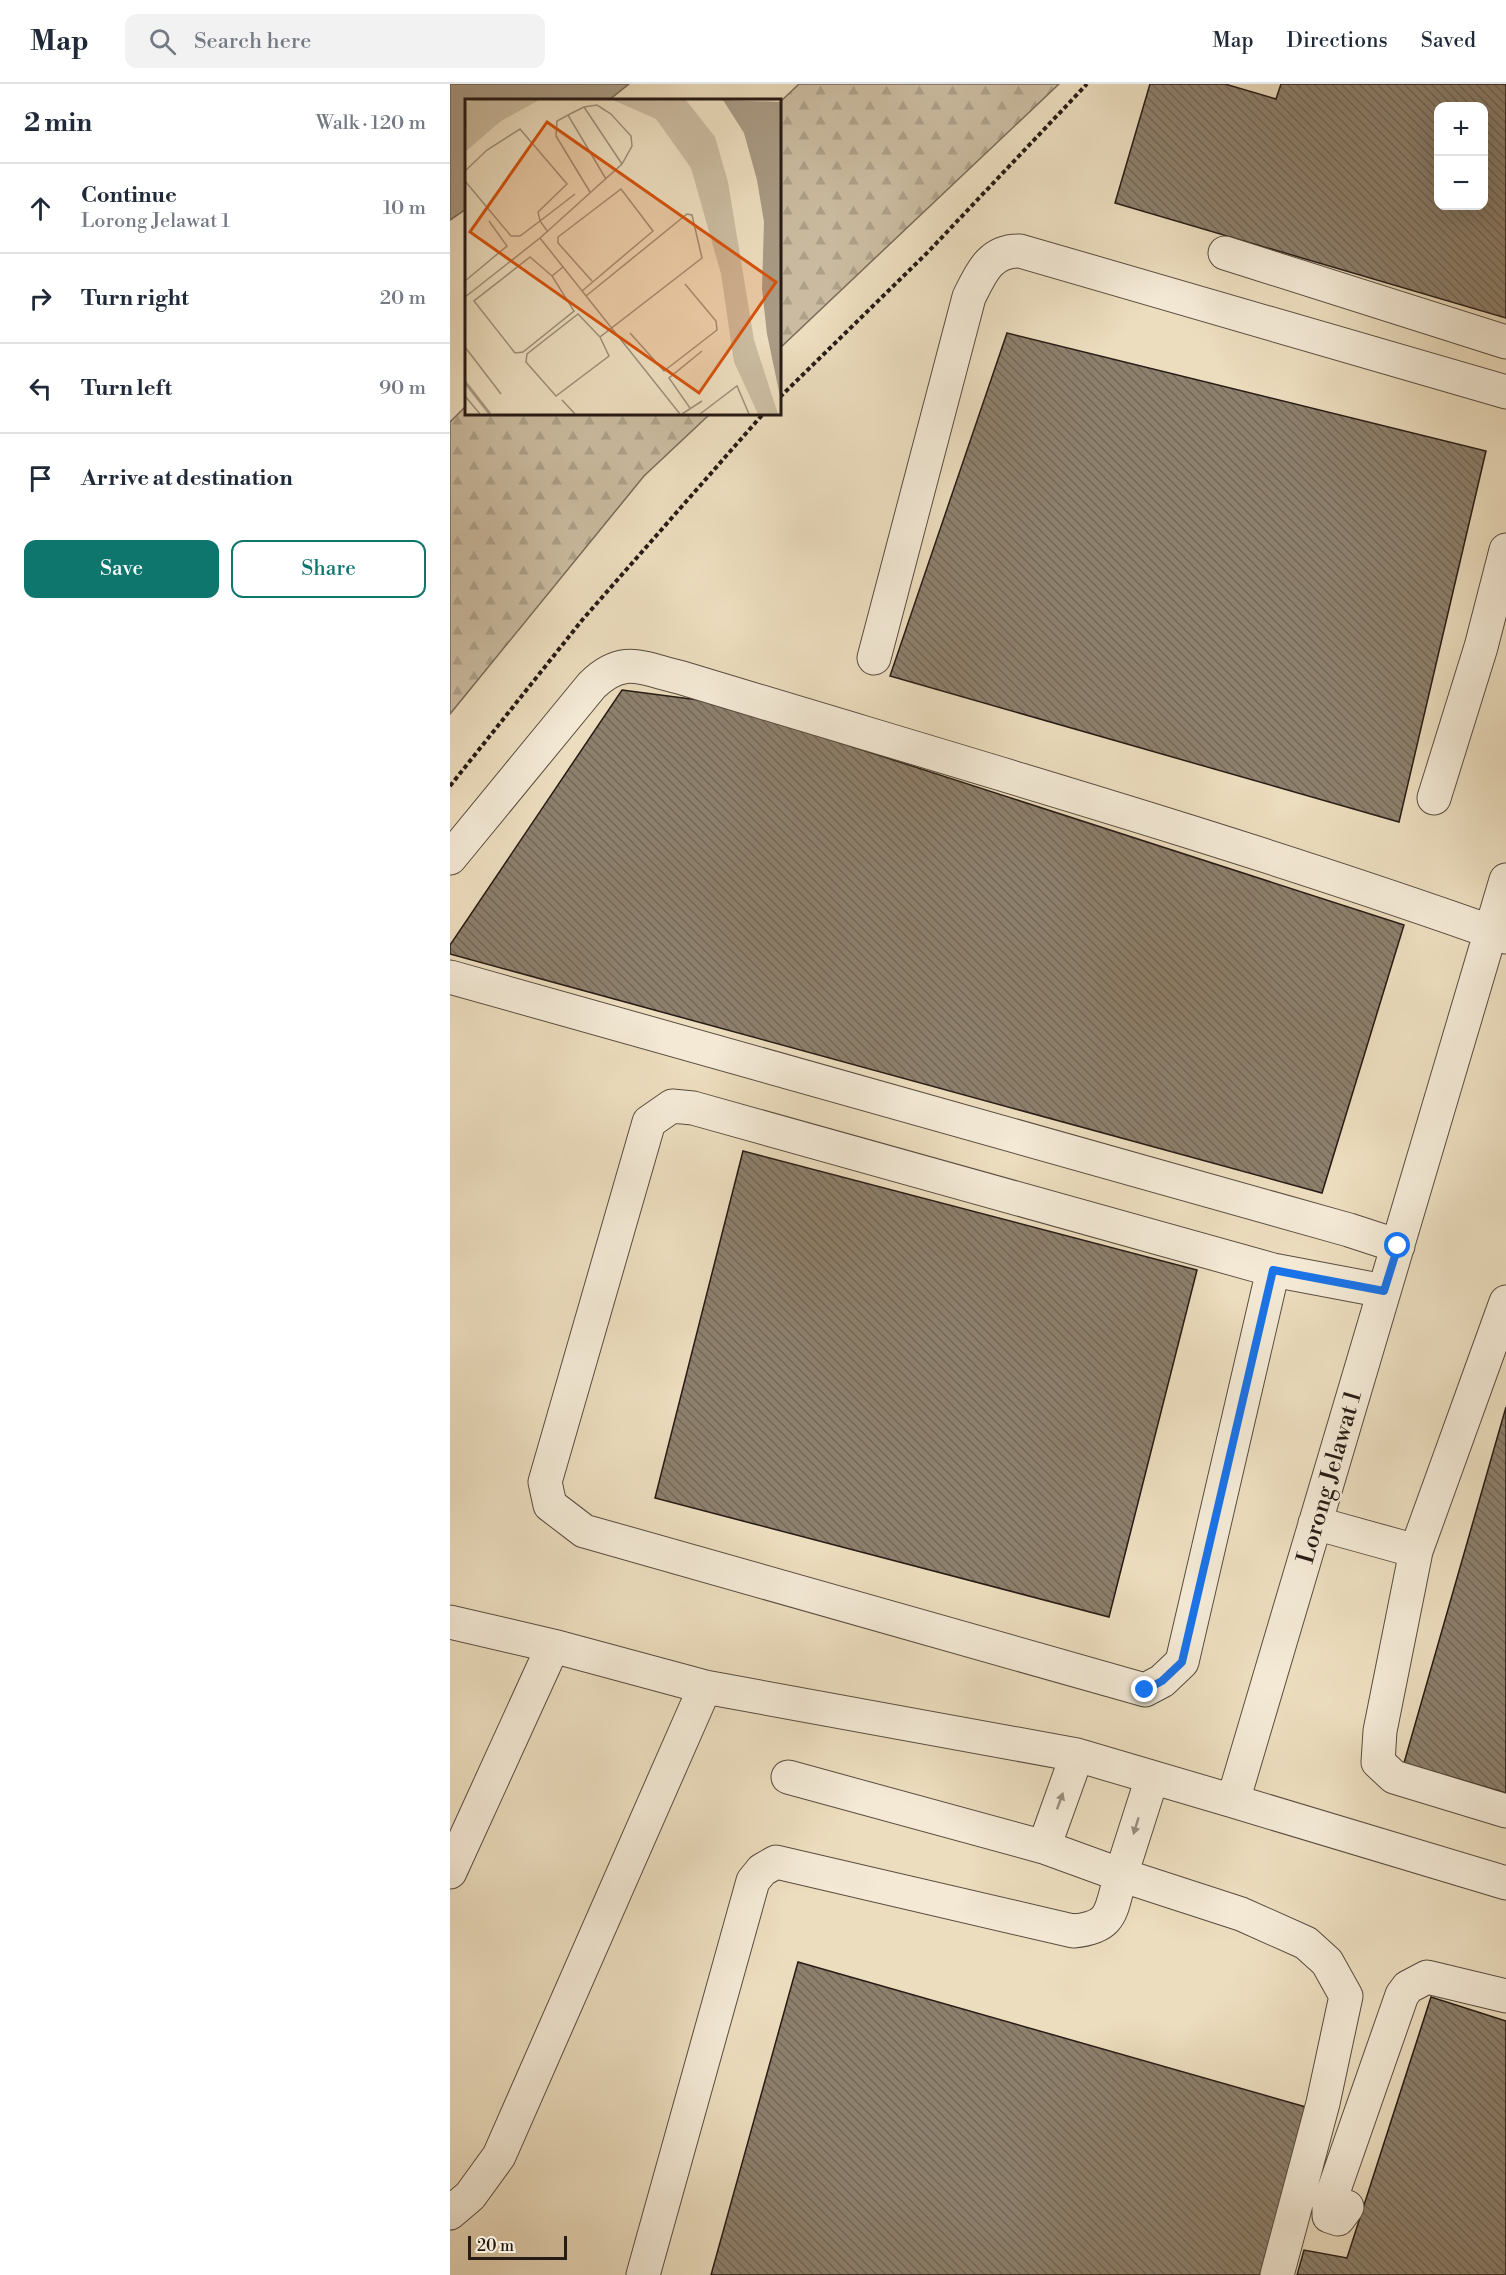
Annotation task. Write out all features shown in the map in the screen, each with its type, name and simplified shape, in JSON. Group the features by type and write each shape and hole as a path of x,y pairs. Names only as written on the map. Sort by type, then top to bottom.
{"street":[{"path":"874,658 969,297 993,258 1007,250 1020,251 1506,392"},
{"path":"1225,253 1506,342"},
{"path":"1434,798 1497,625 1506,552"},
{"path":"450,858 592,685 608,669 629,666 678,677 1230,845 1446,914 1498,934"},
{"name":"Lorong Jelawat 1","path":"1233,1801 1384,1291 1498,934 1506,880"},
{"path":"450,976 1349,1230 1398,1246"},
{"path":"1273,1270 1182,1662 1162,1681 1145,1690 584,1531 550,1505 545,1482 649,1122 672,1106 693,1108 1273,1270 1384,1291"},
{"path":"1506,1302 1416,1551 1380,1731 1378,1762 1394,1777 1506,1811"},
{"path":"1315,1523 1416,1551"},
{"path":"450,1622 553,1646 705,1687 1077,1755 1506,1883"},
{"path":"450,1872 553,1646"},
{"path":"450,2213 470,2196 499,2156 705,1687"},
{"path":"1044,1847 1077,1755"},
{"path":"788,1777 1044,1847 1241,1914 1306,1943 1327,1962 1346,1996 1323,2103 1277,2275"},
{"path":"643,2275 753,1881 762,1870 776,1862 1073,1931 1097,1927 1106,1922 1152,1778"},
{"path":"1347,2207 1338,2219 1329,2216 1329,2204 1402,1995 1408,1987 1427,1977 1506,1996"}],"path":[{"path":"782,395 928,252 1087,84"},
{"path":"450,786 583,619 761,416"}],"green space":[{"path":"799,84 1059,84 782,346 782,100"},
{"path":"465,407 465,416 708,416 644,476 450,714 450,422"}],"shaded area":[{"path":"450,84 629,84 610,99 465,99 465,210 450,220"}],"building":[{"path":"1150,84 1225,84 1276,99 1281,84 1506,84 1506,318 1115,203"},
{"path":"1007,333 1486,451 1399,822 890,676"},
{"path":"622,690 714,702 1404,925 1322,1193 450,954 450,945"},
{"path":"743,1151 1197,1270 1109,1617 655,1498"},
{"path":"1506,1407 1506,1793 1404,1763"},
{"path":"798,1962 1306,2107 1260,2275 711,2275"},
{"path":"1431,1997 1506,2021 1506,2275 1297,2275 1304,2250 1347,2258"}],"route":[{"path":"1145,1690 1162,1681 1182,1662 1273,1270 1384,1291 1398,1246"}]}
